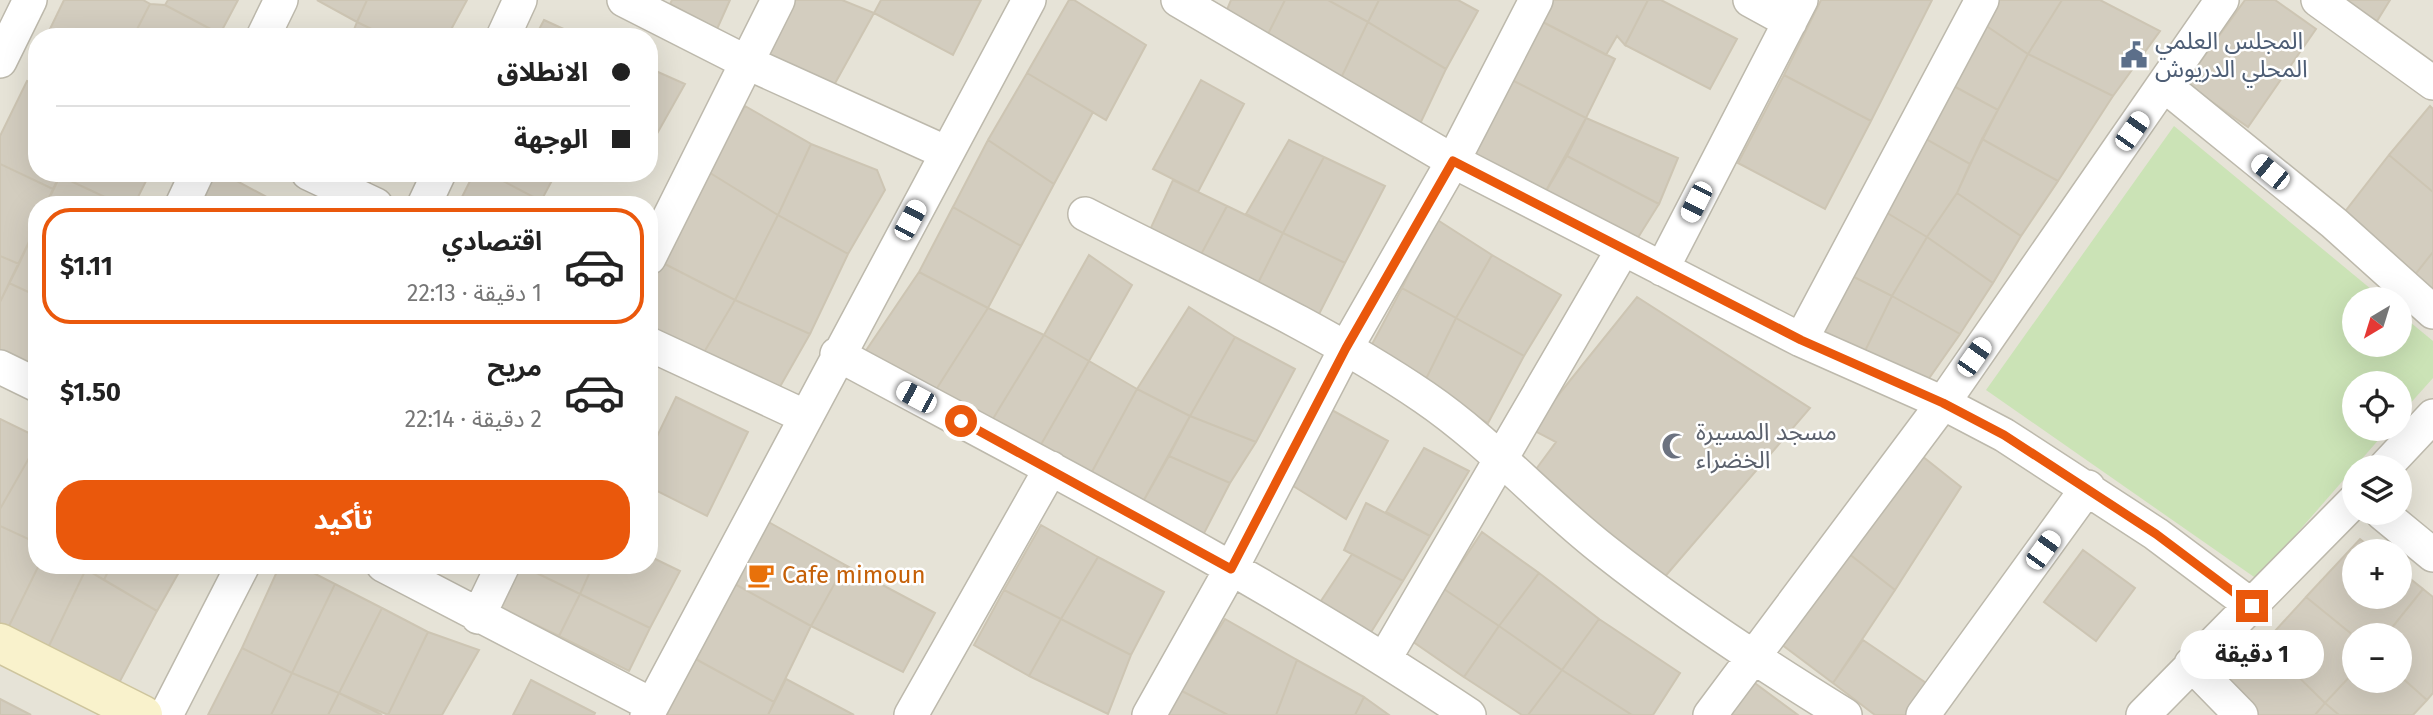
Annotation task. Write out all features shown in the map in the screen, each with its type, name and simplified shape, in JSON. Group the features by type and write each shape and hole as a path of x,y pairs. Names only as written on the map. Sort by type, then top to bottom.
{"street":[{"path":"267,28 281,0"},
{"path":"507,28 520,0"},
{"path":"624,0 748,63 947,153"},
{"path":"658,240 778,0"},
{"path":"399,574 650,710 804,416 1029,0"},
{"path":"1178,0 1453,161 1801,340 1943,403 2004,435 2088,487 2252,606"},
{"path":"1149,715 1231,569 1346,348 1453,161 1536,0"},
{"path":"1662,269 1796,11 1750,0"},
{"path":"1801,340 1982,0"},
{"path":"1710,715 1943,403 2222,0"},
{"path":"2318,0 2433,83"},
{"path":"0,61 21,21"},
{"path":"2164,85 2334,223 2433,312"},
{"path":"327,182 357,196"},
{"path":"1085,214 1346,348 1473,432 1502,461 1606,552 1751,657 1845,715"},
{"path":"1385,658 1623,249"},
{"path":"658,348 804,416"},
{"path":"837,355 1051,468 1231,569 1385,658 1469,715"},
{"path":"0,367 28,381"},
{"path":"2396,455 2433,416"},
{"path":"911,715 1051,468"},
{"path":"1923,715 2088,487"},
{"path":"2143,715 2190,664 2252,606 2342,513"},
{"path":"2397,525 2433,555"},
{"path":"166,715 238,574"},
{"path":"478,617 499,574"},
{"path":"0,643 143,715"},
{"path":"2190,664 2241,715"}],"shaded area":[{"path":"0,0 2433,0 2433,715 0,715"}],"green space":[{"path":"2174,126 2369,287 2342,287 2342,357 2412,357 2412,324 2433,341 2433,378 2412,401 2412,371 2342,371 2342,441 2378,441 2365,455 2342,455 2342,482 2257,579 1986,390"}],"building":[{"path":"64,0 143,0 150,4 138,28 50,28"},
{"path":"168,0 238,0 223,28 209,28 165,5"},
{"path":"317,0 367,0 357,22"},
{"path":"367,0 467,0 452,28 369,28 357,22"},
{"path":"672,0 730,0 717,29 670,4"},
{"path":"793,0 842,0 874,13 833,87 766,54"},
{"path":"881,0 981,0 953,55 874,13"},
{"path":"1069,0 1074,0 1146,45 1106,120 1027,73"},
{"path":"1231,0 1285,0 1267,36 1226,12"},
{"path":"1285,0 1328,0 1368,22 1341,78 1267,36"},
{"path":"1328,0 1379,0 1368,22"},
{"path":"1379,0 1458,0 1478,11 1446,69 1368,22"},
{"path":"1548,0 1648,0 1625,45 1617,36 1606,55 1537,19"},
{"path":"1648,0 1661,0 1737,39 1710,89 1625,45"},
{"path":"1821,0 1932,0 1871,121 1784,75"},
{"path":"1994,0 2062,0 2028,54 1982,23"},
{"path":"2062,0 2100,0 2160,31 2113,96 2028,54"},
{"path":"2245,0 2275,0 2316,29 2248,127 2185,83"},
{"path":"2344,0 2390,0 2377,21"},
{"path":"150,4 165,5 209,28 138,28"},
{"path":"1537,19 1615,59 1586,118 1508,78"},
{"path":"544,20 561,28 540,28"},
{"path":"357,22 369,28 355,28"},
{"path":"1368,22 1446,69 1419,126 1341,78"},
{"path":"1982,23 2028,54 1998,110 1950,84"},
{"path":"2028,54 2113,96 2058,181 1982,139"},
{"path":"658,72 685,84 658,132"},
{"path":"1027,73 1093,112 1054,184 988,140"},
{"path":"1784,75 1871,121 1825,209 1738,163"},
{"path":"1508,78 1586,118 1542,198 1470,156"},
{"path":"1201,80 1244,104 1198,192 1153,169"},
{"path":"28,81 28,177 0,164 0,136"},
{"path":"1950,84 1998,110 1970,164 1921,136"},
{"path":"745,106 811,144 778,215 707,171"},
{"path":"2430,106 2433,109 2433,192 2389,155"},
{"path":"1586,118 1678,158 1659,204 1567,156"},
{"path":"1921,136 1970,164 1957,193 1927,237 1879,208"},
{"path":"1982,139 2058,181 2021,236 1957,193"},
{"path":"988,140 1054,184 1021,246 953,207"},
{"path":"1289,140 1324,157 1283,233 1246,214"},
{"path":"811,144 877,170 885,190 848,254 778,215"},
{"path":"2389,155 2433,192 2433,252 2414,276 2344,213"},
{"path":"1567,156 1659,204 1634,244 1542,198"},
{"path":"1324,157 1385,186 1345,263 1283,233"},
{"path":"0,164 28,177 28,182 38,182 53,189 50,196 28,196 28,244 19,264 0,256"},
{"path":"707,171 778,215 735,300 661,262"},
{"path":"1173,180 1227,206 1198,260 1148,234"},
{"path":"38,182 56,182 53,189"},
{"path":"57,182 73,182 103,196 50,196"},
{"path":"73,182 146,182 138,196 103,196"},
{"path":"202,182 239,182 265,196 196,196"},
{"path":"355,182 370,182 367,188"},
{"path":"470,182 505,182 532,196 462,196"},
{"path":"505,182 551,182 544,196 532,196"},
{"path":"1957,193 2021,236 1993,283 1927,237"},
{"path":"1227,206 1283,233 1254,291 1198,260"},
{"path":"953,207 1021,246 988,308 919,272"},
{"path":"1879,208 1927,237 1892,296 1844,272"},
{"path":"778,215 848,254 810,334 735,300"},
{"path":"1436,219 1492,255 1456,318 1402,288"},
{"path":"1283,233 1345,263 1315,322 1254,291"},
{"path":"1927,237 1993,283 1960,334 1892,296"},
{"path":"28,244 28,292 9,283"},
{"path":"2433,252 2433,293 2414,276"},
{"path":"1089,255 1132,285 1089,361 1044,335"},
{"path":"1492,255 1561,295 1524,356 1456,318"},
{"path":"0,256 19,264 0,302"},
{"path":"661,262 735,300 703,354 658,335 658,268"},
{"path":"919,272 988,308 932,396 863,355"},
{"path":"1844,272 1892,296 1862,357 1809,338"},
{"path":"9,283 28,292 28,367 0,353 0,302"},
{"path":"1402,288 1456,318 1423,385 1369,350"},
{"path":"1892,296 1960,334 1923,387 1862,357"},
{"name":"مسجد المسيرة الخضراء","path":"1637,297 1810,408 1662,580 1531,476 1556,442 1531,429"},
{"path":"735,300 810,334 777,392 703,354"},
{"path":"1189,307 1235,337 1190,416 1137,389"},
{"path":"988,308 1044,335 991,422 932,396"},
{"path":"1456,318 1524,356 1488,423 1423,385"},
{"path":"1044,335 1089,361 1039,448 991,422"},
{"path":"1235,337 1295,369 1256,442 1190,416"},
{"path":"1089,361 1137,389 1088,479 1039,448"},
{"path":"1137,389 1190,416 1140,507 1088,479"},
{"path":"676,397 748,432 707,516 658,492 658,434"},
{"path":"1330,409 1388,441 1346,519 1290,484"},
{"path":"1190,416 1256,442 1230,483 1169,456"},
{"path":"0,419 28,433 28,460 0,509"},
{"path":"1424,448 1469,471 1430,536 1386,512"},
{"path":"1917,452 1961,487 1895,590 1848,553"},
{"path":"1169,456 1230,483 1201,539 1140,507"},
{"path":"28,460 28,539 0,526 0,509"},
{"path":"1366,503 1430,536 1403,581 1344,550"},
{"path":"765,520 845,565 811,626 733,583"},
{"path":"1041,525 1098,557 1061,619 1004,590"},
{"path":"0,526 28,539 28,574 35,574 8,628 0,624"},
{"path":"1482,532 1539,573 1499,626 1444,589"},
{"path":"2083,550 2135,588 2096,641 2044,602"},
{"path":"1848,553 1895,590 1833,683 1781,644"},
{"path":"1352,554 1403,581 1370,634 1319,604"},
{"path":"1098,557 1164,592 1131,655 1061,619"},
{"path":"2342,558 2342,609 2407,609 2396,623 2342,623 2342,626 2306,597"},
{"path":"658,560 680,571 650,628 580,594 589,574 658,574"},
{"path":"845,565 935,613 903,672 811,626"},
{"path":"1539,573 1599,619 1562,670 1499,626"},
{"path":"35,574 84,574 47,650 8,628"},
{"path":"84,574 94,574 157,611 118,685 47,650"},
{"path":"94,574 107,574 104,580"},
{"path":"107,574 178,574 157,611 104,580"},
{"path":"276,574 316,574 335,584 292,673 242,648"},
{"path":"510,574 539,574 580,594 559,636 495,605"},
{"path":"539,574 589,574 580,594"},
{"path":"2412,580 2423,589 2412,603"},
{"path":"733,583 811,626 774,702 692,657"},
{"path":"335,584 382,608 339,693 292,673"},
{"path":"1444,589 1499,626 1464,677 1409,639"},
{"path":"2423,589 2433,597 2433,693 2427,700 2412,687 2412,623 2396,623 2407,609 2412,609 2412,603"},
{"path":"1004,590 1061,619 1029,676 974,645"},
{"path":"580,594 650,628 629,671 559,636"},
{"path":"2306,597 2342,626 2342,685 2325,703 2264,643"},
{"path":"382,608 428,632 388,715 339,693"},
{"path":"1061,619 1131,655 1108,714 1029,676"},
{"path":"1225,619 1297,660 1276,715 1228,715 1180,690"},
{"path":"1599,619 1680,673 1653,715 1632,715 1562,670"},
{"path":"1499,626 1562,670 1528,715 1522,715 1464,677"},
{"path":"428,632 479,650 442,715 388,715"},
{"path":"1863,640 1929,685 1906,715 1875,715 1833,683"},
{"path":"2264,643 2325,703 2315,715 2258,715 2224,682"},
{"path":"242,648 292,673 271,715 208,715"},
{"path":"692,657 774,702 768,715 667,715"},
{"path":"1297,660 1364,697 1355,715 1276,715"},
{"path":"1562,670 1632,715 1528,715"},
{"path":"292,673 339,693 328,715 271,715"},
{"path":"786,679 854,715 768,715"},
{"path":"531,680 595,713 594,715 513,715"},
{"path":"1752,681 1798,715 1726,715"},
{"path":"2342,685 2342,693 2412,693 2412,687 2427,700 2413,715 2339,715 2325,703"},
{"path":"1180,690 1228,715 1168,715"},
{"path":"339,693 382,715 328,715"},
{"path":"1364,697 1389,715 1355,715"},
{"path":"0,699 31,715 0,715"},
{"path":"2325,703 2339,715 2315,715"}],"place":[{"name":"المجلس العلمي المحلي الدريوش","path":"2134,55"},
{"name":"مسجد المسيرة الخضراء","path":"1675,446"},
{"name":"Cafe mimoun","path":"761,575"}],"route":[{"path":"961,421 1231,569 1346,348 1453,161 1801,340 1943,403 2004,435 2069,474 2156,534 2252,606"}]}
